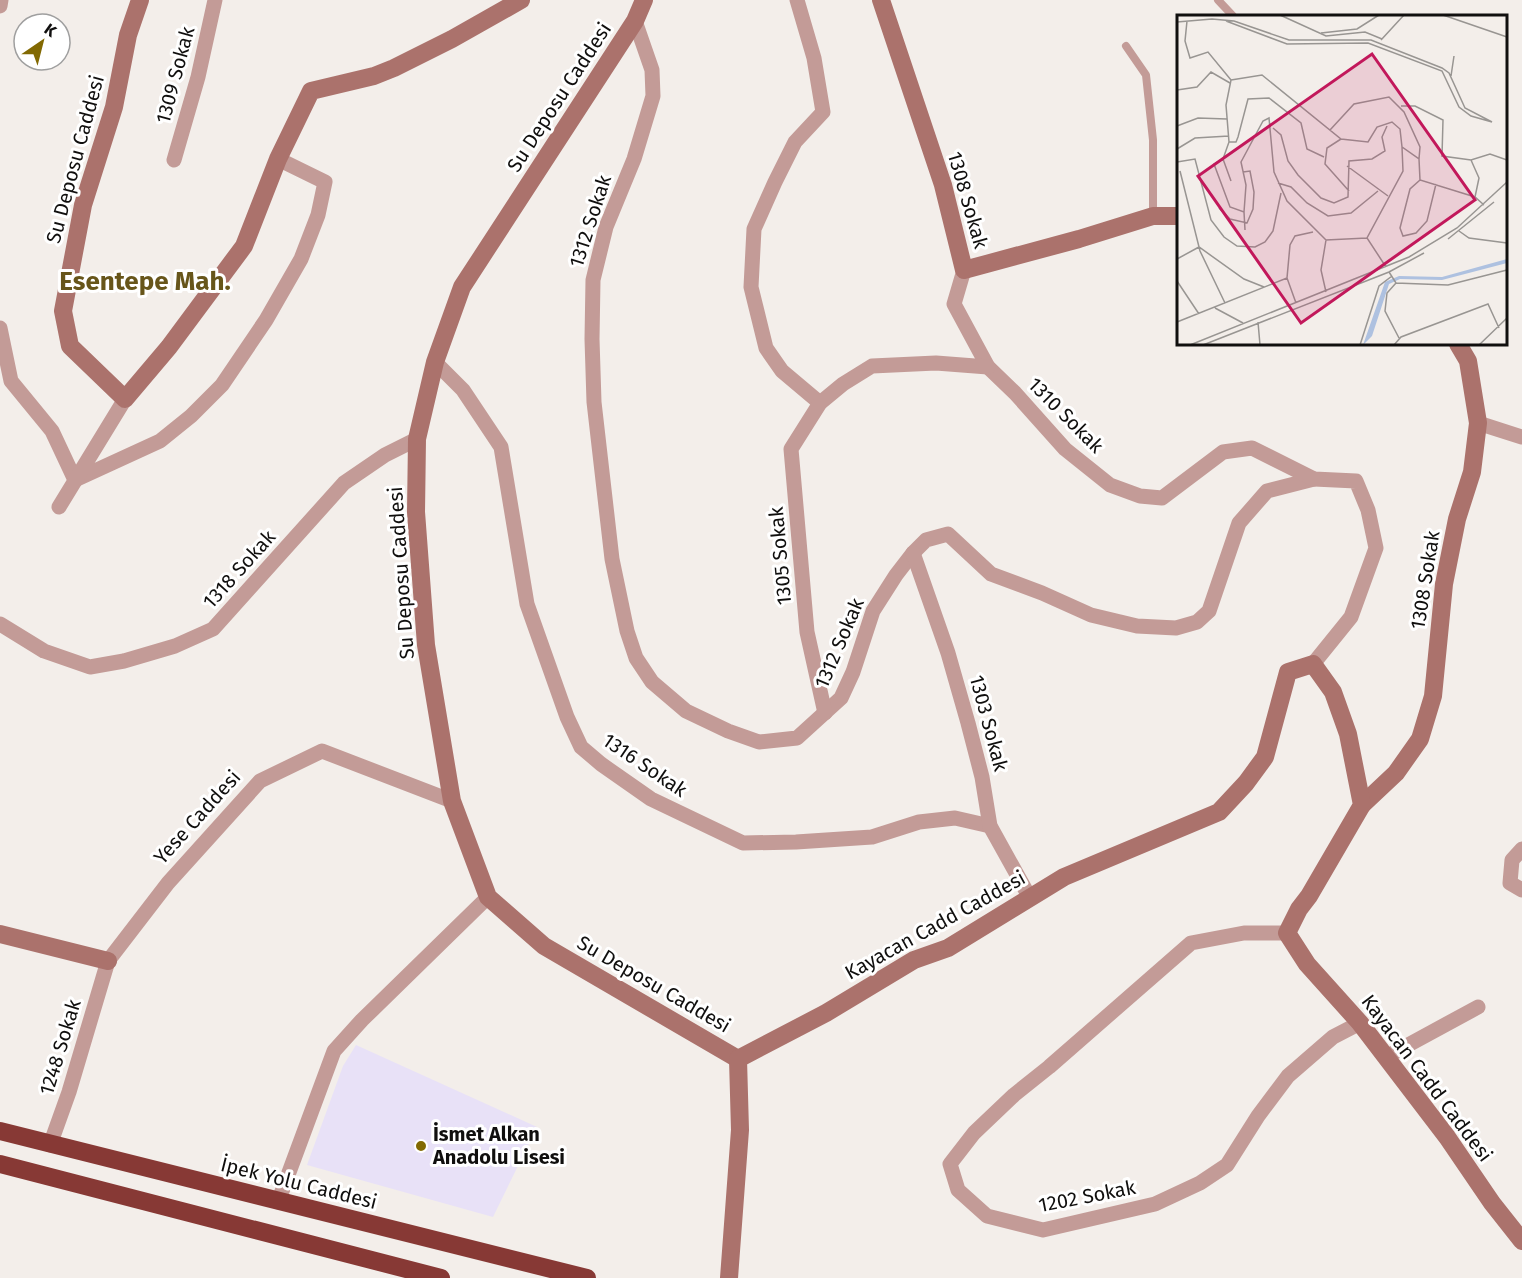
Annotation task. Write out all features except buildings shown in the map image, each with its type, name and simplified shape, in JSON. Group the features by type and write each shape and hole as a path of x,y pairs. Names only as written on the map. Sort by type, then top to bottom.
{"highway":[{"name":"İpek Yolu Caddesi","path":"0,1131 587,1278"},
{"path":"0,1164 441,1278"}],"street":[{"path":"0,6 1,0"},
{"name":"Su Deposu Caddesi","path":"125,399 70,346 63,311 83,205 114,107 128,35 140,0"},
{"name":"1309 Sokak","path":"174,160 198,77 215,0"},
{"path":"59,507 125,399 169,347 244,246 278,159 311,91 374,76 394,68 452,39 521,0"},
{"name":"Su Deposu Caddesi","path":"644,0 634,21 462,286 435,362 417,439 416,512 426,645 452,801 488,897 544,946 738,1059"},
{"path":"797,0 814,58 823,112 795,142 754,229 751,287 766,348 782,371 820,403"},
{"name":"1308 Sokak","path":"881,0 943,185 964,270 1153,216 1177,216"},
{"name":"1312 Sokak","path":"634,21 652,70 653,96 634,159 603,238 593,280 594,402 611,548 627,631 636,658 652,682 686,711 728,731 759,742 797,738 841,698 853,672 873,611 896,575 926,540 948,534 991,574 1091,615 1137,626 1176,628 1197,622 1209,611 1239,523 1267,491 1314,479"},
{"path":"75,480 160,441 191,416 222,385 266,320 301,259 318,215 325,182 278,159"},
{"name":"1310 Sokak","path":"964,270 954,304 988,368 1015,393 1065,449 1110,485 1140,496 1162,498 1223,452 1252,448 1314,479 1356,481 1368,510 1376,548 1351,617 1312,664"},
{"path":"0,328 11,381 52,431 75,480"},
{"name":"1308 Sokak","path":"1362,805 1396,773 1420,739 1433,696 1444,584 1457,519 1472,471 1478,423 1468,361 1459,345"},
{"name":"1316 Sokak","path":"435,362 462,390 501,447 527,604 567,717 581,747 601,764 651,799 743,843 872,837 919,822 955,818 990,826"},
{"name":"1305 Sokak","path":"825,713 807,632 790,448 820,403 843,384 872,366 936,363 988,368"},
{"path":"1478,423 1522,437"},
{"name":"1318 Sokak","path":"0,624 44,651 90,667 124,661 175,646 213,628 344,483 385,455 417,439"},
{"name":"1303 Sokak","path":"913,553 948,653 968,723 982,777 990,826 1030,898"},
{"path":"1287,933 1362,805 1348,734 1341,713 1333,692 1312,664"},
{"name":"Kayacan Cadd Caddesi","path":"738,1059 826,1013 914,960 948,948 1064,877 1219,812 1246,783 1265,757 1288,672 1312,664"},
{"name":"Yese Caddesi","path":"108,961 168,883 260,781 322,751 452,801"},
{"path":"1522,849 1512,860 1510,883 1522,890"},
{"path":"278,1202 334,1051 362,1020 488,897"},
{"name":"1202 Sokak","path":"1287,933 1244,933 1191,943 1067,1052 1014,1095 974,1133 950,1164 957,1190 987,1216 1043,1230 1155,1204 1200,1183 1227,1165 1258,1116 1288,1076 1333,1037 1360,1023"},
{"name":"Kayacan Cadd Caddesi","path":"1287,933 1307,964 1360,1023 1386,1057 1522,1241"},
{"path":"0,934 108,961"},
{"name":"1248 Sokak","path":"50,1145 80,1059 108,961"},
{"path":"1386,1057 1478,1007"},
{"path":"729,1278 740,1130 738,1059"}],"lane":[{"path":"1218,0 1232,15"},
{"path":"1126,46 1146,75 1153,140 1153,216"}],"shaded area":[{"name":"İsmet Alkan Anadolu Lisesi","path":"356,1045 537,1127 493,1217 307,1165 343,1066"}],"place":[{"name":"İsmet Alkan Anadolu Lisesi","path":"421,1146"}],"district":[{"name":"Esentepe Mah.","path":"145,281"}]}
